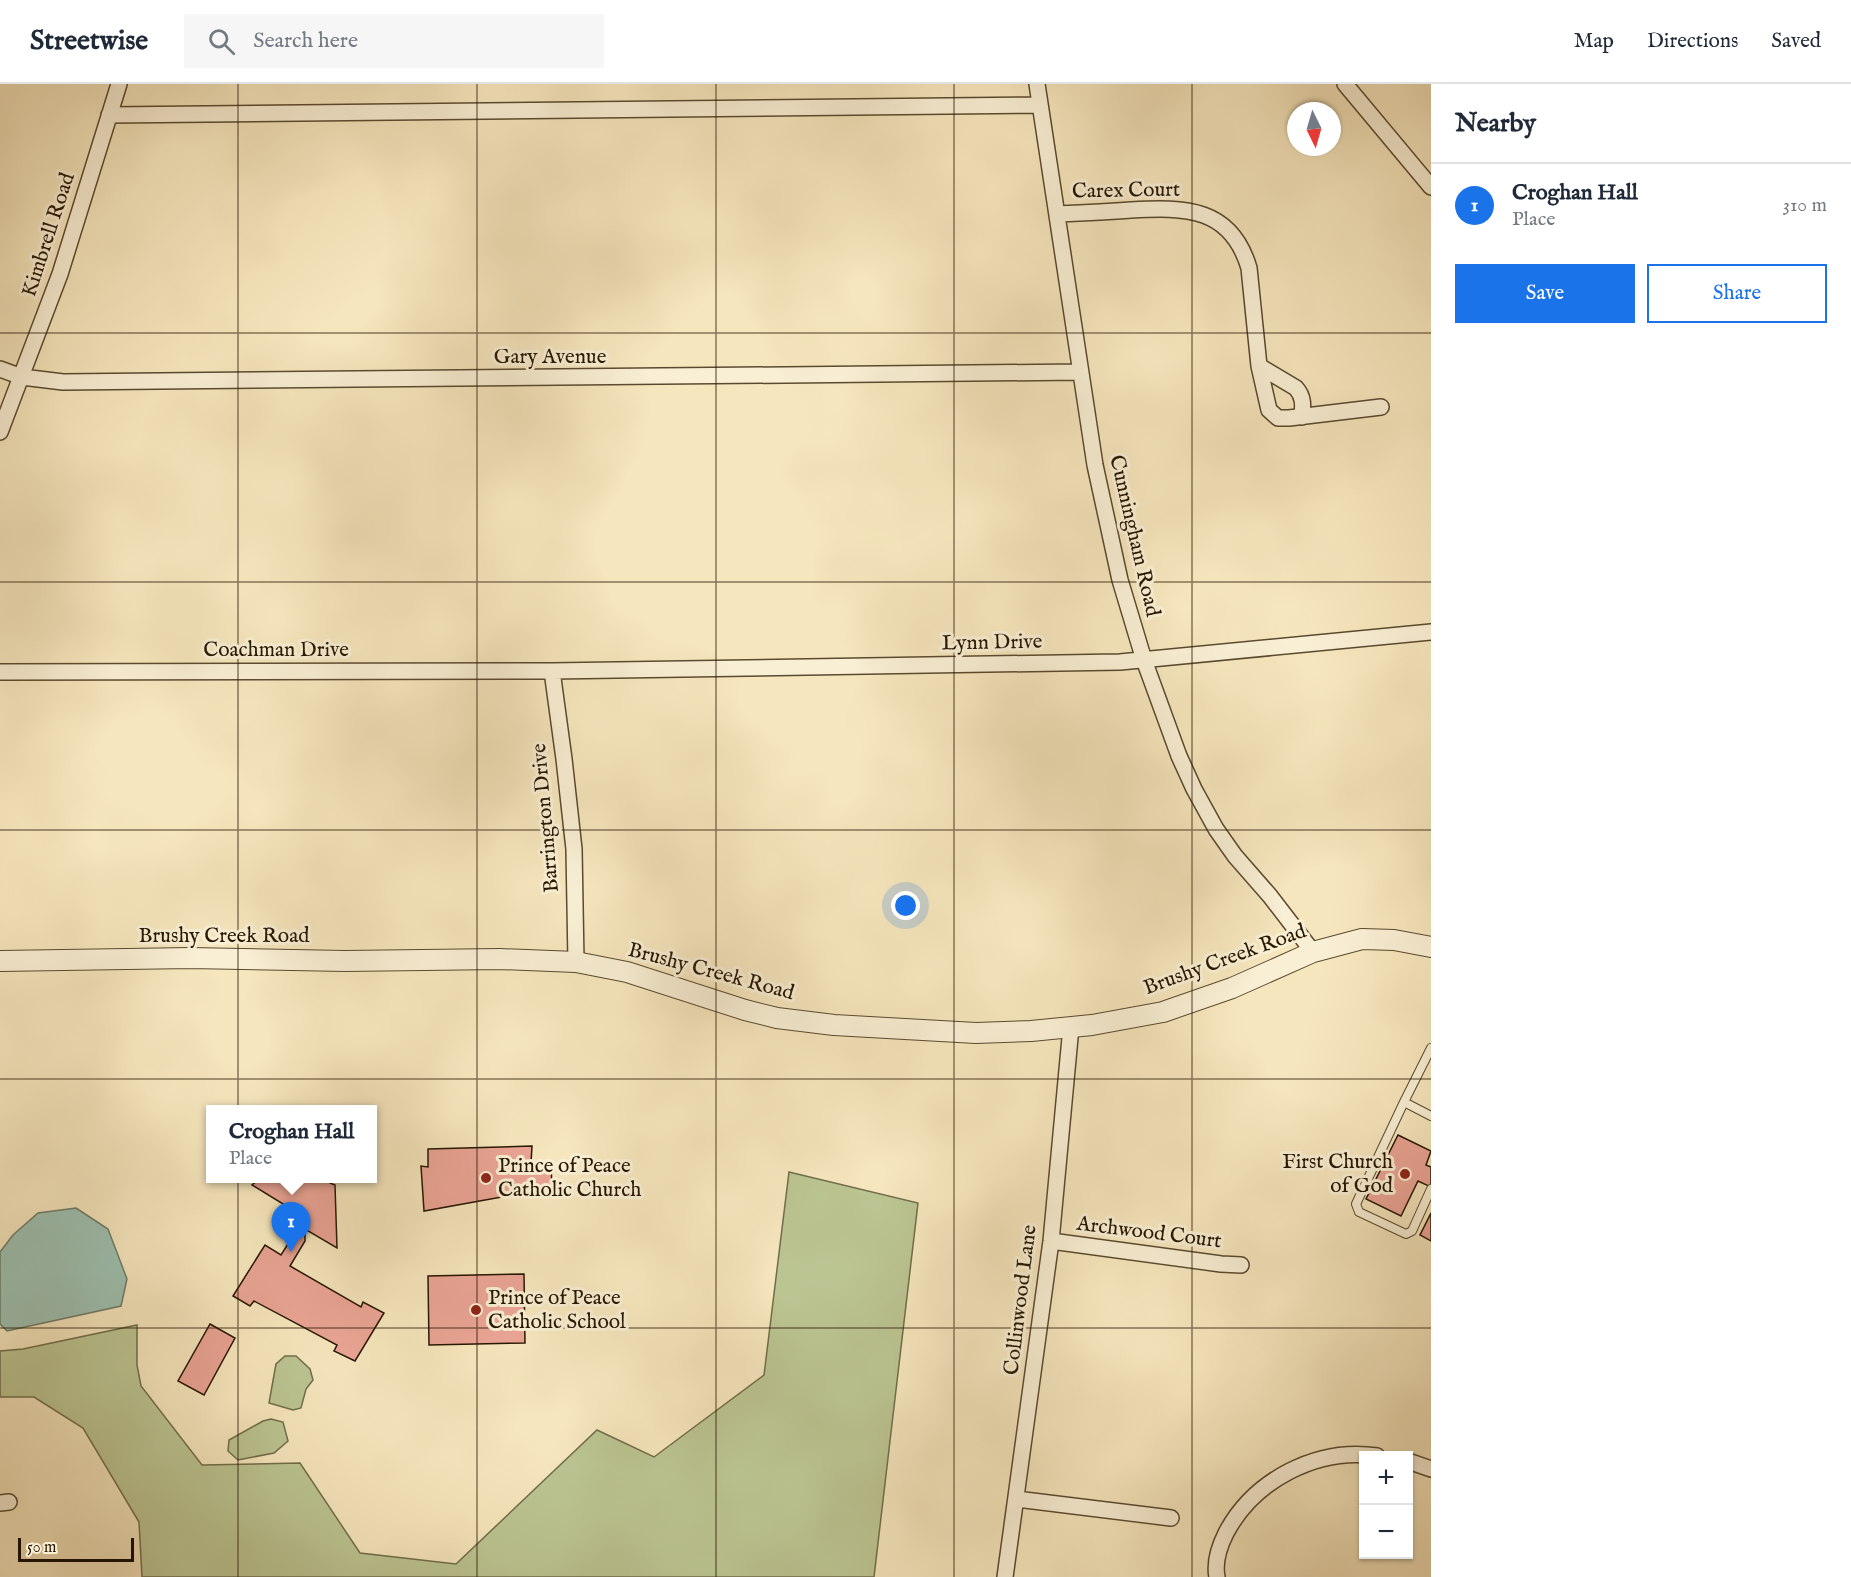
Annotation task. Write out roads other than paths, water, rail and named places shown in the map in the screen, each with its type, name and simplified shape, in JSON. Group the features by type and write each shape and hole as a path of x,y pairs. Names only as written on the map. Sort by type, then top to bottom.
{"street":[{"name":"Kimbrell Road","path":"0,432 60,273 119,84"},
{"name":"Cunningham Road","path":"1037,84 1080,372 1104,514 1120,580 1144,660 1179,756 1216,829 1312,952"},
{"path":"1345,84 1431,187"},
{"path":"109,115 1040,105"},
{"name":"Carex Court","path":"1057,214 1170,208 1195,211 1217,221 1235,237 1246,257 1258,366 1269,410 1278,418 1381,407"},
{"path":"1258,366 1296,388 1303,403 1302,417"},
{"name":"Gary Avenue","path":"0,369 22,377 63,382 1080,372"},
{"name":"Lynn Drive","path":"552,670 1096,663 1431,632"},
{"name":"Coachman Drive","path":"0,672 552,670"},
{"name":"Barrington Drive","path":"552,670 574,849 576,962"},
{"name":"Brushy Creek Road","path":"0,961 190,958 345,961 500,959 576,962 627,972 745,1010 806,1022 976,1033 1031,1031 1132,1019 1184,1005 1232,988 1312,952 1362,939 1394,940 1431,947"},
{"name":"Collinwood Lane","path":"1005,1577 1051,1241 1071,1027"},
{"name":"Archwood Court","path":"1051,1241 1221,1264 1241,1264"},
{"path":"1217,1577 1215,1567 1221,1544 1232,1522 1252,1497 1277,1478 1304,1465 1328,1456 1359,1454"},
{"path":"1413,1463 1431,1469"},
{"path":"1016,1499 1171,1518"}],"lane":[{"path":"1431,1048 1356,1204 1359,1212 1406,1234 1412,1231 1431,1189"},
{"path":"1404,1102 1431,1116"}],"place":[{"name":"First Church of God","path":"1405,1174"},
{"name":"Prince of Peace Catholic Church","path":"486,1178"},
{"name":"Croghan Hall","path":"291,1252"},
{"name":"Prince of Peace Catholic School","path":"476,1310"}]}
